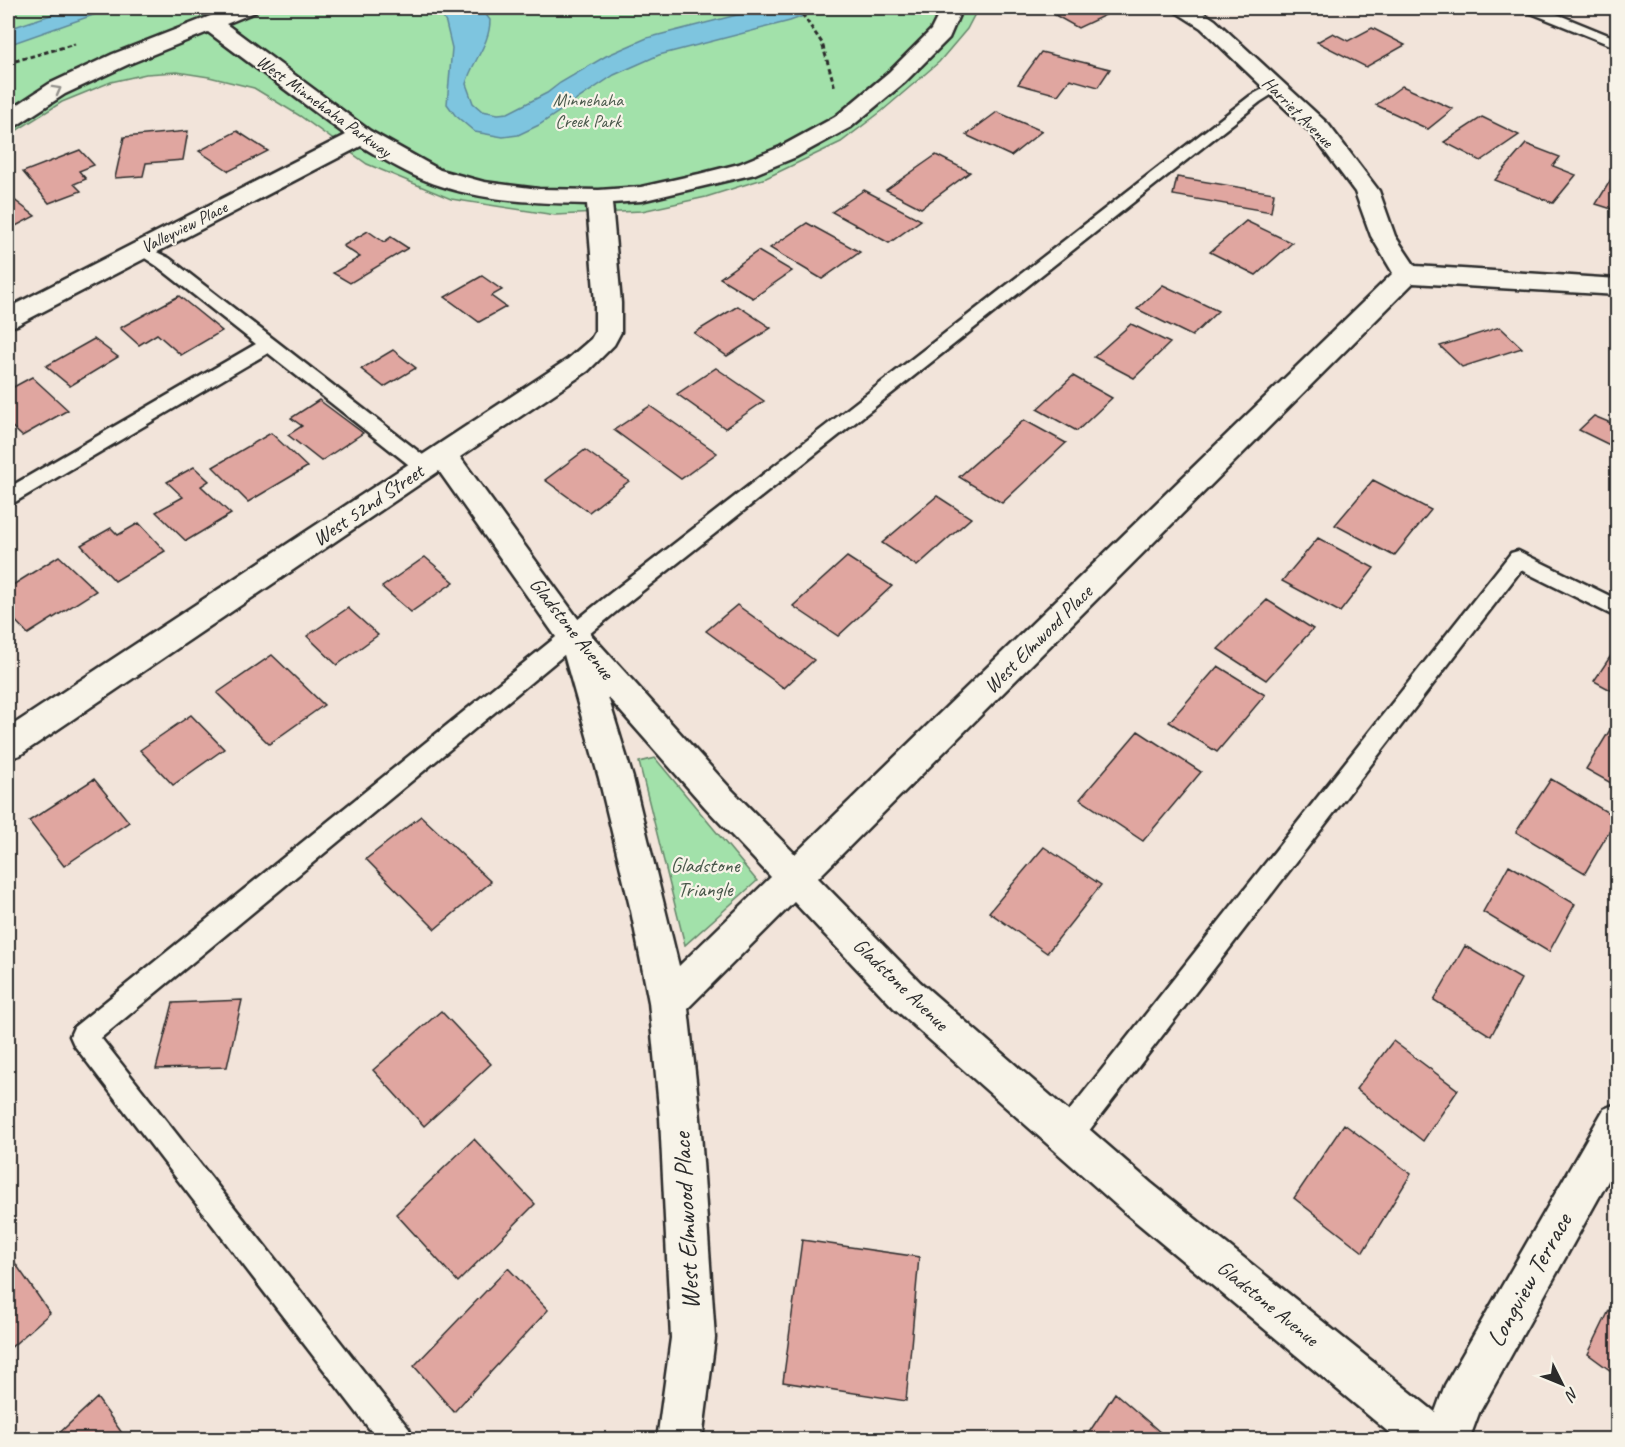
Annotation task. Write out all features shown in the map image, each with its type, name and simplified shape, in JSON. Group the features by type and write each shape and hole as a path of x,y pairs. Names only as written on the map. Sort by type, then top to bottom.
{"street":[{"path":"8,121 57,89 121,59 248,8"},
{"name":"West Minnehaha Parkway","path":"210,23 362,136 432,175 483,189 539,196 599,198 641,194 701,181 747,169 788,152 843,122 897,77 941,33 952,8"},
{"name":"Harriet Avenue","path":"1183,8 1208,24 1320,129 1368,191 1383,236 1407,274"},
{"name":"Valleyview Place","path":"8,319 362,136"},
{"name":"West 52nd Street","path":"8,745 578,365 601,345 608,332 608,303 599,198"},
{"path":"1407,274 1617,287"},
{"name":"West Elmwood Place","path":"668,1002 1407,274"},
{"name":"Gladstone Avenue","path":"434,461 573,636 717,797 907,995 1137,1197 1434,1440"},
{"name":"West Elmwood Place","path":"573,636 616,778 649,910 668,1002 680,1118 693,1338 679,1440"},
{"name":"Longview Terrace","path":"1446,1440 1461,1401 1617,1123"}],"lane":[{"path":"1531,8 1617,44"},
{"path":"398,1440 83,1036 573,636 1246,107 1274,88"},
{"path":"140,249 163,262 267,346 434,461"},
{"path":"8,497 267,346"},
{"path":"1068,1135 1518,559 1617,610"}],"path":[{"path":"798,8 822,43 831,68 836,93"}],"green space":[{"name":"Minnehaha Creek Park","path":"8,8 978,8 967,29 939,62 882,111 841,142 766,178 706,197 642,211 555,215 451,199 367,164 300,116 254,88 177,72 146,74 111,82 62,102 8,136"},
{"name":"Gladstone Triangle","path":"655,758 757,881 685,945 639,762"}],"water":[{"path":"72,8 113,8 8,45 8,29"},
{"path":"438,8 481,8 490,20 484,45 466,84 473,103 482,111 498,114 508,113 547,93 606,56 647,38 764,8 826,8 790,21 659,55 614,75 539,125 518,135 503,137 475,132 455,115 447,104 452,48 446,23"}],"building":[{"path":"1071,8 1120,8 1078,28 1055,15"},
{"path":"1372,28 1405,45 1366,67 1317,42 1333,33 1348,41"},
{"path":"1041,52 1110,69 1098,87 1070,79 1058,95 1018,84"},
{"path":"1402,86 1453,109 1428,129 1376,105"},
{"path":"997,112 1042,131 1011,156 966,135"},
{"path":"1482,117 1519,135 1481,161 1444,142"},
{"path":"188,131 183,160 146,163 143,176 115,178 124,137"},
{"path":"237,131 268,151 229,171 199,151"},
{"path":"1526,144 1560,157 1553,166 1576,175 1553,203 1495,180"},
{"path":"80,150 94,165 79,171 86,179 74,184 81,191 49,203 23,172"},
{"path":"936,155 970,172 921,208 886,190"},
{"path":"1616,171 1618,172 1618,211 1596,204"},
{"path":"1177,177 1274,193 1271,212 1173,195"},
{"path":"864,190 921,220 889,243 832,212"},
{"path":"8,196 35,216 8,230"},
{"path":"1246,221 1292,243 1256,275 1210,252"},
{"path":"807,223 860,252 822,279 770,248"},
{"path":"368,231 384,242 391,237 408,248 350,283 333,273 360,257 343,246"},
{"path":"758,251 792,271 753,298 720,278"},
{"path":"482,276 502,290 491,296 506,307 479,322 445,297"},
{"path":"1163,285 1218,311 1192,336 1137,309"},
{"path":"179,296 222,331 181,355 157,334 139,345 120,328"},
{"path":"738,306 771,328 727,356 694,333"},
{"path":"1131,324 1170,343 1134,378 1094,357"},
{"path":"1500,327 1522,348 1462,367 1440,346"},
{"path":"94,339 118,357 70,386 46,366"},
{"path":"393,350 416,368 384,387 361,369"},
{"path":"716,368 764,401 725,428 677,394"},
{"path":"1073,376 1112,398 1077,431 1037,409"},
{"path":"32,377 68,410 22,436 8,423 8,390"},
{"path":"319,400 363,433 321,461 288,435 302,426 291,418"},
{"path":"650,406 717,453 681,479 614,430"},
{"path":"1594,416 1618,426 1618,449 1579,430"},
{"path":"1024,420 1066,443 1002,503 959,477"},
{"path":"271,433 307,467 248,502 213,467"},
{"path":"585,450 629,481 589,512 545,480"},
{"path":"194,467 209,481 201,486 231,514 186,541 156,512 183,497 167,482"},
{"path":"1373,480 1431,510 1394,556 1335,525"},
{"path":"937,496 971,518 917,566 882,543"},
{"path":"139,523 165,551 115,581 81,545 111,528 118,535"},
{"path":"1318,538 1374,568 1340,612 1282,581"},
{"path":"59,556 96,591 28,634 8,613 8,588"},
{"path":"425,557 454,582 411,612 382,587"},
{"path":"847,557 892,586 838,636 793,606"},
{"path":"1267,600 1313,629 1266,680 1218,649"},
{"path":"737,605 814,660 784,688 706,631"},
{"path":"348,608 378,635 337,665 307,636"},
{"path":"1618,645 1618,694 1594,681"},
{"path":"272,655 324,705 269,744 217,693"},
{"path":"1218,666 1265,695 1217,752 1169,722"},
{"path":"191,715 224,749 173,785 140,750"},
{"path":"1616,720 1618,721 1618,787 1586,769"},
{"path":"1138,731 1201,772 1143,841 1080,799"},
{"path":"94,779 129,822 64,866 29,821"},
{"path":"1551,779 1617,818 1585,873 1516,832"},
{"path":"421,816 491,882 435,929 366,859"},
{"path":"1044,847 1101,885 1047,953 989,912"},
{"path":"1509,865 1575,904 1549,952 1483,912"},
{"path":"1465,946 1521,979 1491,1036 1434,1000"},
{"path":"242,1000 227,1067 156,1069 173,1003"},
{"path":"441,1011 491,1064 424,1126 373,1070"},
{"path":"1393,1041 1458,1090 1423,1141 1356,1089"},
{"path":"1344,1124 1411,1174 1363,1252 1294,1198"},
{"path":"474,1139 535,1204 458,1282 396,1214"},
{"path":"802,1240 919,1257 906,1401 783,1382"},
{"path":"8,1253 50,1313 8,1350"},
{"path":"508,1268 548,1310 454,1412 414,1366"},
{"path":"1618,1292 1618,1376 1588,1354"},
{"path":"1115,1393 1169,1440 1084,1440"},
{"path":"97,1398 127,1440 52,1440"}]}
